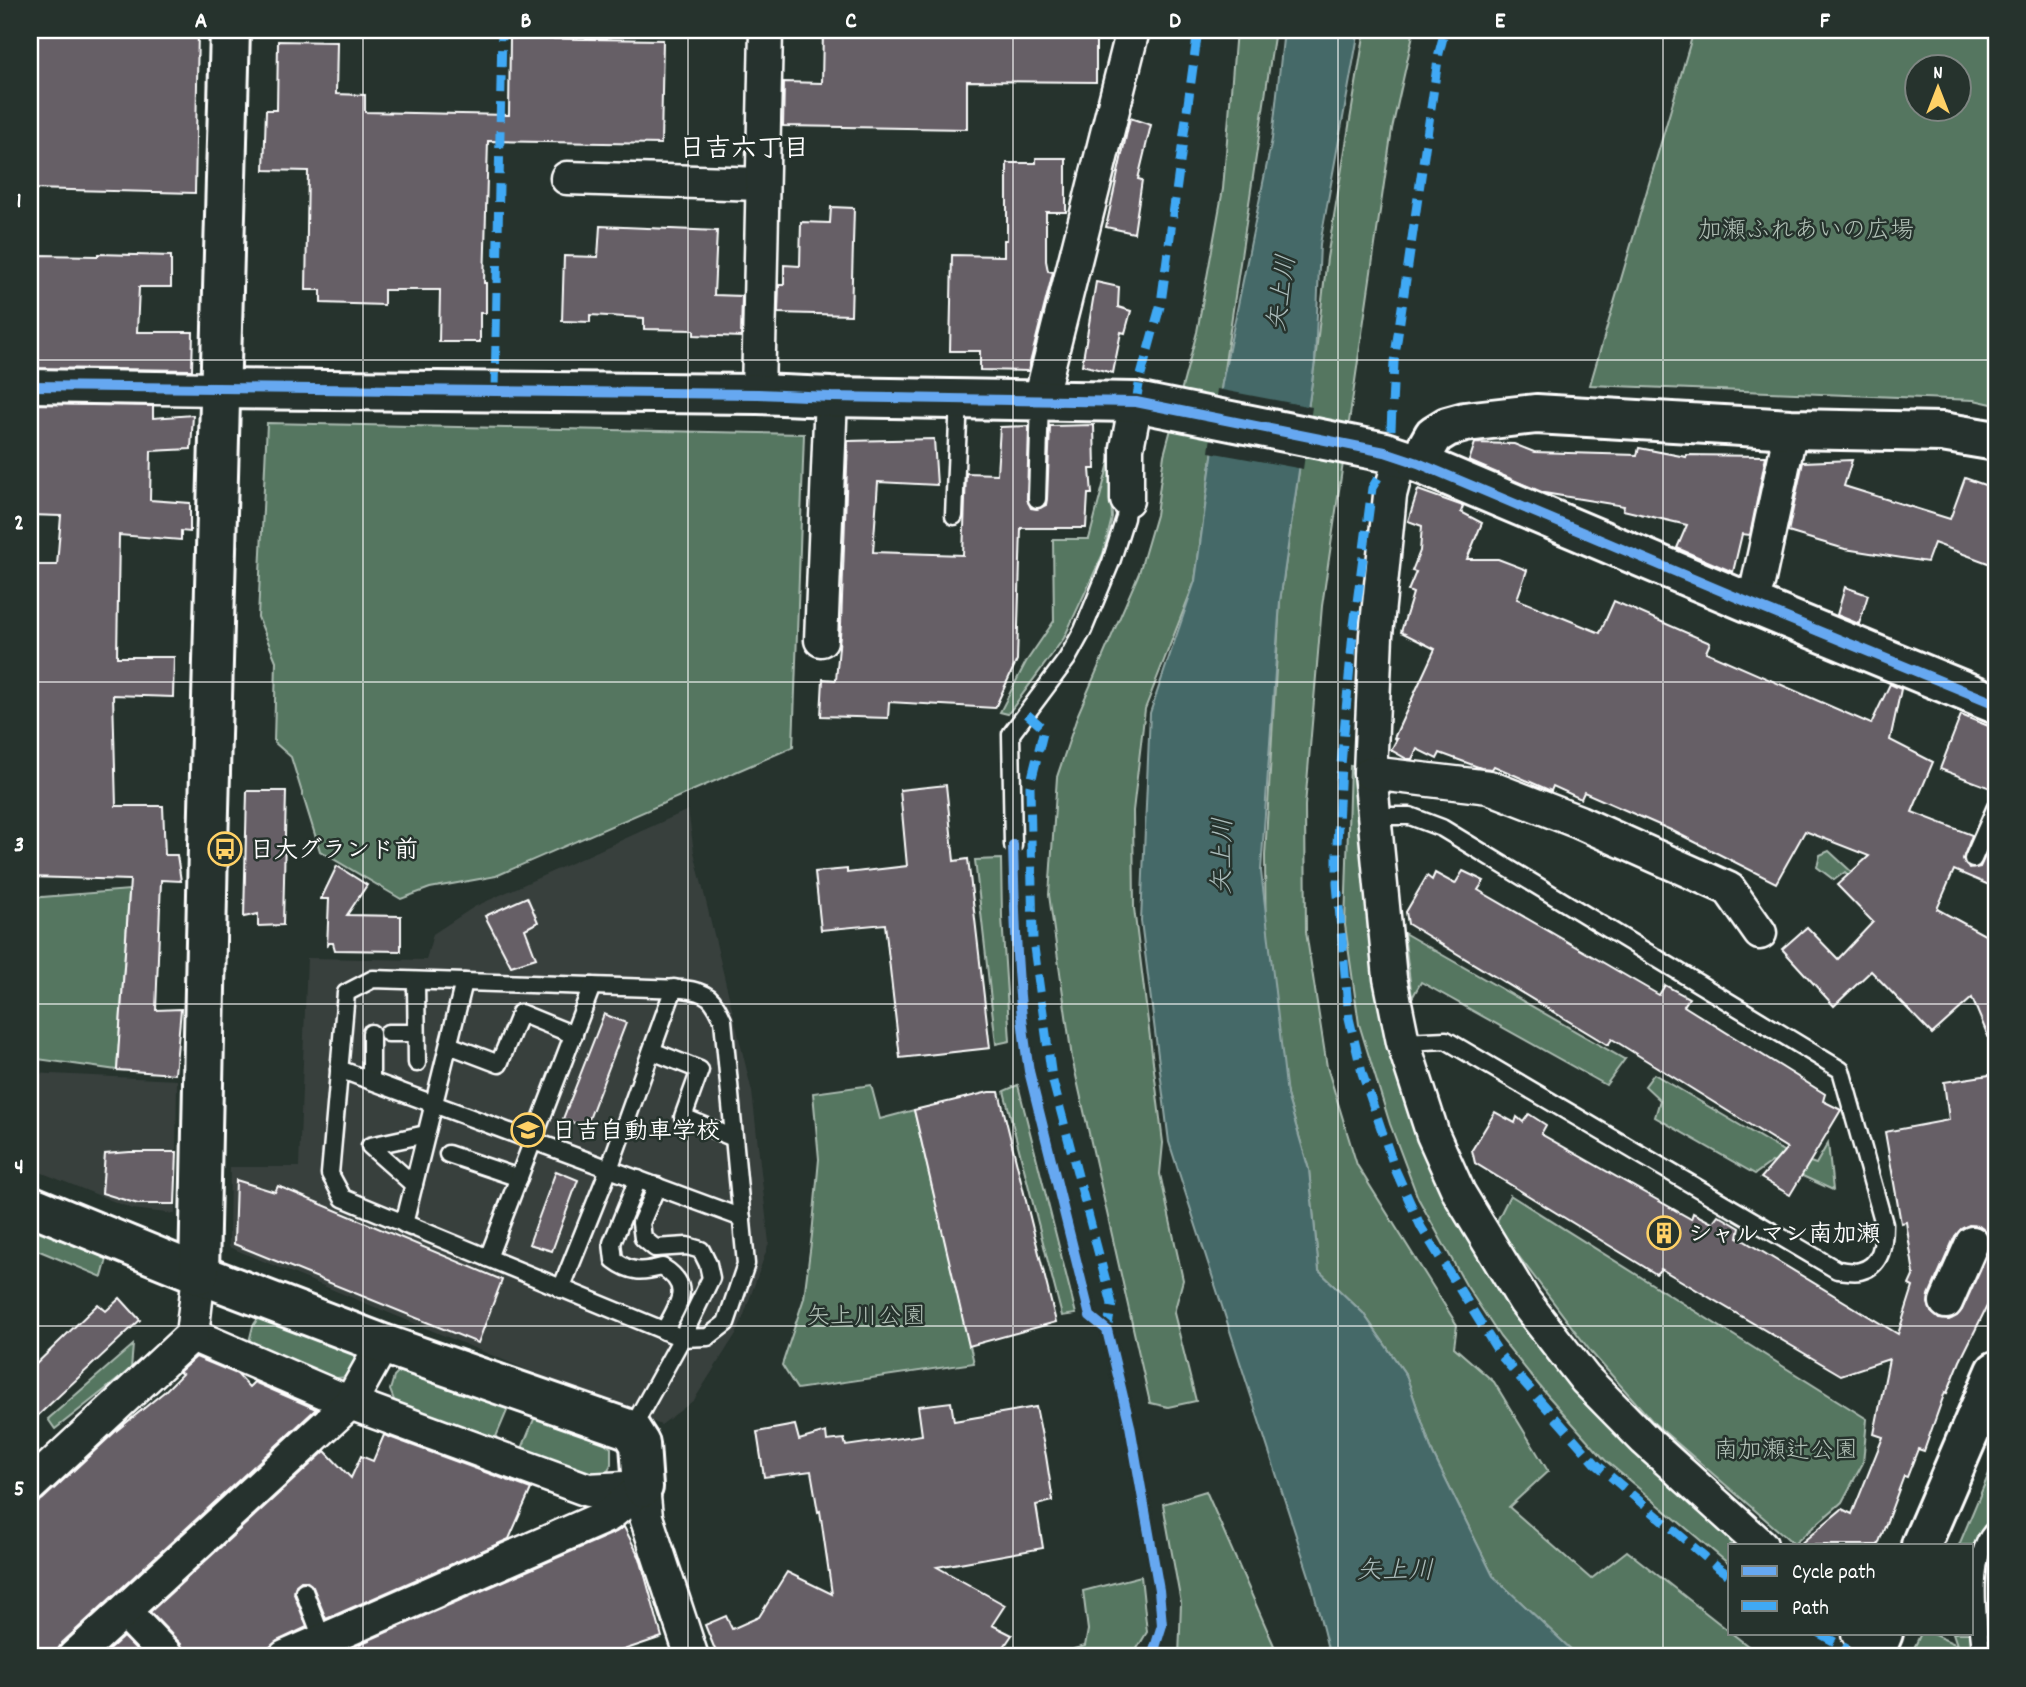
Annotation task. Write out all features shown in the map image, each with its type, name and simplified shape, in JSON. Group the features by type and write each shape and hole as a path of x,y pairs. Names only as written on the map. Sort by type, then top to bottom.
{"street":[{"path":"30,1486 192,1335 200,1275 219,388 230,30"},
{"path":"758,394 766,30"},
{"path":"1040,400 1133,30"},
{"path":"567,178 762,184"},
{"path":"30,386 758,394 1143,403 1398,457 1996,704"},
{"path":"821,640 831,397"},
{"path":"1126,500 1127,448 1143,403"},
{"path":"1760,1544 1645,1440 1585,1379 1525,1303 1458,1193 1433,1135 1403,1042 1390,978 1370,773 1376,635 1390,495 1398,457 1447,427 1465,422 1536,414 1791,429 1942,432 1996,441"},
{"path":"1750,603 1758,583 1791,429"},
{"path":"1370,773 1489,787 1579,822 1729,889 1760,933"},
{"path":"30,1205 200,1275 383,1344 631,1430 640,1444 646,1517 692,1657"},
{"path":"1947,1302 1972,1243"},
{"path":"192,1335 350,1402 588,1490 643,1487"},
{"path":"74,1657 350,1402 383,1344"},
{"path":"1921,1544 1996,1371"},
{"path":"285,1657 609,1515 643,1487"},
{"path":"125,1612 168,1657"}],"lane":[{"path":"954,516 959,398"},
{"path":"1037,499 1040,400"},
{"path":"1013,845 1011,734 1067,659 1083,630 1111,562 1125,518 1126,500"},
{"path":"1973,859 1996,807"},
{"path":"1375,816 1410,816 1442,828 1841,1070 1884,1224 1884,1246 1874,1264 1860,1272 1837,1270 1446,1040 1403,1042"},
{"path":"404,1224 561,1289 682,1338 708,1337 726,1322 746,1264 723,1020 713,999 699,991 373,979 346,993 330,1174 343,1198 682,1338"},
{"path":"416,981 417,1063"},
{"path":"404,1224 464,982"},
{"path":"488,1258 592,986"},
{"path":"561,1289 609,1168 674,988"},
{"path":"449,1045 499,1063 520,1013 574,1035"},
{"path":"371,1081 380,1033 416,1033"},
{"path":"652,1051 700,1070 683,1117 734,1138"},
{"path":"339,1069 742,1218"},
{"path":"414,1185 370,1146 426,1134"},
{"path":"449,1154 519,1178"},
{"path":"638,1179 612,1243 614,1260 626,1270 643,1272 662,1267 675,1275 681,1289 681,1301 664,1331"},
{"path":"631,1430 682,1338 711,1278 701,1250 687,1246 655,1248 643,1238 641,1223 657,1186"},
{"path":"1982,1657 1977,1614 1977,1574 1987,1538 1996,1528"},
{"path":"304,1591 323,1642"}],"shaded area":[{"name":"日吉自動車学校","path":"688,810 694,852 752,1092 769,1243 739,1329 694,1400 661,1425 229,1247 230,1167 299,1167 307,958 426,960 433,934 474,907"},
{"path":"30,1073 177,1080 175,1214 133,1209 30,1168"}],"green space":[{"path":"1236,30 1275,30 1195,581 1145,709 1133,811 1134,908 1163,1143 1160,1174 1183,1280 1174,1313 1196,1401 1168,1407 1150,1403 1072,1058 1049,895 1057,777 1078,714 1139,573 1156,515 1164,455 1197,332 1223,189"},
{"path":"1365,30 1414,30 1392,129 1322,606 1305,806 1306,932 1327,1067 1357,1165 1457,1325 1454,1347 1494,1382 1548,1471 1509,1507 1591,1579 1627,1551 1728,1630 1728,1634 1733,1634 1762,1657 1579,1657 1493,1576 1433,1454 1406,1375 1363,1313 1319,1271 1309,1170 1287,1095 1266,965 1265,856 1280,601 1327,258"},
{"name":"加瀬ふれあいの広場","path":"1694,30 1996,30 1996,405 1974,400 1590,385"},
{"path":"267,423 804,434 793,747 496,876 430,888 401,899 320,851 291,757 274,742 276,661 258,617"},
{"path":"1110,459 1112,518 1103,554 1064,638 1008,714 1000,712 1026,662 1054,621 1053,539 1089,539"},
{"path":"1350,766 1356,767 1368,908 1384,1028 1416,1126 1445,1196 1483,1265 1565,1379 1650,1463 1741,1544 1728,1544 1728,1563 1605,1460 1500,1337 1466,1285 1418,1198 1390,1124 1359,1024 1345,925"},
{"path":"1829,851 1894,911 1877,905 1845,872 1834,880 1817,867 1820,855"},
{"path":"1001,859 1010,1041 996,1044 975,860"},
{"path":"129,890 117,1070 30,1058 30,898"},
{"path":"1404,933 1625,1059 1606,1085 1421,982 1412,998"},
{"path":"1654,1074 1790,1155 1816,1164 1828,1143 1833,1190 1772,1162 1755,1174 1655,1117 1660,1100 1645,1086"},
{"name":"矢上川公園","path":"871,1085 880,1119 914,1110 974,1363 797,1389 782,1365 804,1298 812,1235 819,1159 813,1093"},
{"path":"1018,1085 1076,1314 1062,1316 1004,1091"},
{"name":"南加瀬辻公園","path":"1510,1195 1867,1419 1863,1463 1842,1502 1794,1544 1654,1423 1591,1352 1495,1225"},
{"path":"30,1223 107,1259 102,1277 30,1247"},
{"path":"263,1311 353,1348 355,1364 347,1377 327,1379 248,1346 253,1326"},
{"path":"133,1345 131,1369 55,1429 48,1419"},
{"path":"405,1366 509,1406 493,1444 396,1405 390,1390 394,1377"},
{"path":"536,1414 601,1440 611,1448 611,1464 606,1476 591,1481 521,1451"},
{"path":"1996,1457 1996,1520 1981,1533 1974,1559 1974,1544 1959,1544"},
{"path":"1206,1491 1279,1657 1179,1657 1181,1603 1163,1504"},
{"path":"1141,1576 1147,1632 1132,1657 1077,1657 1074,1649 1085,1646 1088,1630 1083,1591"},
{"path":"1921,1634 1932,1634 1957,1645 1953,1634 1972,1634 1977,1657 1910,1657"}],"water":[{"name":"矢上川","path":"1284,30 1359,30 1320,244 1315,361 1280,601 1261,871 1287,1095 1309,1170 1319,1271 1363,1313 1406,1375 1433,1454 1493,1576 1579,1657 1330,1657 1312,1585 1169,1142 1141,921 1150,713 1195,581 1222,383 1272,139"}],"pier":[{"path":"1217,389 1312,407 1303,469 1209,452"}],"building":[{"path":"30,30 198,30 195,193 30,189"},
{"path":"823,30 1096,30 1096,82 967,81 967,129 783,126 784,82 822,83"},
{"path":"510,38 663,40 661,144 488,141 484,283 486,313 480,313 480,342 439,342 440,290 384,290 384,305 321,303 321,290 306,290 308,171 264,170 266,110 277,110 278,41 337,42 336,94 365,95 365,112 509,115"},
{"path":"1130,118 1151,125 1138,179 1142,180 1134,233 1106,227"},
{"path":"1036,158 1066,158 1066,212 1046,212 1046,261 1048,271 1053,272 1028,371 980,370 980,351 950,351 952,255 1004,256 1004,240 1007,240 1007,163 1036,163"},
{"path":"831,207 854,208 851,315 778,313 779,285 784,285 784,265 800,266 801,222 830,223"},
{"path":"600,226 717,231 714,295 742,296 741,337 694,335 694,330 644,329 644,318 590,315 590,322 562,321 564,256 598,257"},
{"path":"39,255 171,256 171,287 139,287 137,332 193,332 192,370 30,368 30,292 38,292"},
{"path":"1096,282 1119,287 1118,307 1131,311 1125,333 1121,332 1113,373 1082,365"},
{"path":"30,404 153,406 153,418 193,415 191,449 151,451 150,500 190,503 190,532 181,531 181,540 119,535 117,657 174,657 173,697 113,695 116,806 163,806 165,855 177,855 181,881 161,880 156,1010 181,1009 175,1074 117,1070 130,880 30,877 30,565 57,565 61,516 30,515"},
{"path":"1094,425 1095,469 1090,469 1092,494 1088,494 1086,528 1021,528 1017,660 995,708 889,702 888,718 821,716 823,679 836,680 841,624 848,441 934,439 937,485 878,482 873,552 963,555 966,473 997,474 1000,427 1029,426 1027,499 1031,508 1037,509 1046,505 1047,499 1050,426"},
{"path":"1475,443 1514,444 1534,452 1637,455 1639,448 1686,457 1766,456 1750,535 1742,534 1733,572 1677,548 1687,525 1623,510 1624,506 1544,493 1469,461"},
{"path":"1852,460 1844,486 1950,519 1965,478 1996,489 1996,566 1934,543 1927,562 1845,549 1788,532 1803,462"},
{"path":"1418,490 1463,506 1461,512 1482,523 1467,559 1498,559 1527,570 1517,599 1600,633 1614,601 1710,643 1706,652 1871,724 1890,684 1901,689 1890,740 1933,762 1912,812 1972,835 1963,859 1969,869 1980,867 1991,843 1996,845 1996,888 1954,870 1937,909 1996,941 1996,1055 1972,998 1932,1034 1871,971 1834,1006 1782,949 1807,927 1838,959 1873,922 1837,885 1869,856 1805,831 1776,883 1673,831 1584,792 1581,799 1553,786 1551,791 1494,766 1492,769 1481,768 1440,753 1437,759 1417,749 1412,759 1407,759 1391,750 1435,649 1401,632 1413,593 1408,591 1416,572 1412,571 1420,551 1422,526 1408,521"},
{"path":"1845,587 1868,595 1859,624 1837,615"},
{"path":"1961,715 1996,729 1996,790 1940,769"},
{"path":"946,785 954,861 968,859 990,1048 900,1058 885,924 821,930 815,872 847,869 847,873 907,866 900,790"},
{"path":"247,791 286,791 283,925 258,926 258,914 244,917"},
{"path":"337,866 367,885 347,915 401,916 401,951 335,950 333,943 329,943 327,947 329,899 321,899"},
{"path":"1463,871 1484,881 1478,890 1659,995 1665,985 1689,998 1684,1006 1825,1094 1823,1101 1841,1110 1790,1195 1761,1178 1787,1148 1612,1039 1608,1045 1408,924 1406,912 1427,876 1432,880 1435,873 1455,884"},
{"path":"527,897 538,922 525,929 536,958 511,966 485,916"},
{"path":"604,1014 626,1023 586,1127 563,1119"},
{"path":"1996,1074 1996,1288 1947,1393 1945,1392 1924,1451 1918,1449 1907,1477 1904,1476 1878,1544 1800,1544 1842,1509 1852,1514 1883,1437 1874,1434 1889,1359 1841,1375 1661,1269 1656,1274 1475,1163 1472,1150 1495,1112 1515,1123 1517,1117 1523,1122 1529,1114 1546,1125 1541,1134 1691,1219 1693,1213 1712,1223 1718,1215 1740,1228 1738,1237 1898,1334 1913,1287 1909,1285 1914,1274 1906,1222 1901,1223 1885,1132 1949,1120 1944,1082","holes":["1969,1225 1979,1226 1990,1240 1989,1250 1962,1310 1949,1320 1939,1319 1931,1312 1929,1295 1955,1236"]},
{"path":"999,1092 1056,1322 969,1346 914,1110"},
{"path":"177,1152 175,1204 138,1204 102,1193 105,1154"},
{"path":"556,1171 578,1180 552,1251 529,1244"},
{"path":"236,1180 275,1192 278,1186 502,1280 478,1343 234,1244"},
{"path":"120,1298 140,1320 30,1423 30,1370 98,1304 106,1311"},
{"path":"196,1357 237,1374 249,1387 254,1382 316,1409 62,1643 56,1657 30,1657 30,1508 164,1392 182,1374 179,1372"},
{"path":"951,1402 954,1421 1036,1407 1046,1456 1053,1501 1036,1505 1043,1548 937,1567 1005,1605 992,1625 1012,1635 997,1657 718,1657 705,1625 726,1616 732,1629 759,1617 787,1572 832,1594 820,1511 818,1512 811,1471 764,1477 757,1432 795,1425 799,1440 826,1432 827,1441 844,1439 846,1446 922,1435 918,1406"},
{"path":"384,1435 531,1489 509,1539 326,1619 313,1587 306,1581 301,1581 296,1585 294,1594 307,1627 277,1641 270,1647 267,1657 186,1657 181,1644 150,1612 325,1451 351,1478 361,1456 373,1461"},
{"path":"624,1527 640,1558 662,1637 603,1657 330,1657 616,1532"},
{"path":"123,1637 143,1657 101,1657"}],"marked path":[{"path":"495,391 502,30"},
{"path":"1136,402 1161,303 1198,30"},
{"path":"1391,430 1394,362 1439,53 1445,30"},
{"path":"1378,478 1372,488 1353,633 1337,844 1337,884 1349,1018 1362,1073 1395,1169 1421,1227 1501,1356 1596,1464 1728,1575"},
{"path":"1027,714 1044,729 1030,786 1033,940 1052,1078 1112,1304 1107,1330"},
{"path":"1821,1634 1847,1649"}],"cycle path":[{"path":"30,386 758,394 1136,402 1385,452 1418,463 1996,704"},
{"path":"1013,845 1019,986 1029,1071 1090,1316 1107,1330 1130,1426 1159,1590 1162,1625 1152,1657"}],"place":[{"name":"日大グランド前","path":"225,849"},
{"name":"日吉自動車学校","path":"528,1130"},
{"name":"シャルマン南加瀬","path":"1664,1233"}],"district":[{"name":"日吉六丁目","path":"744,147"}]}
